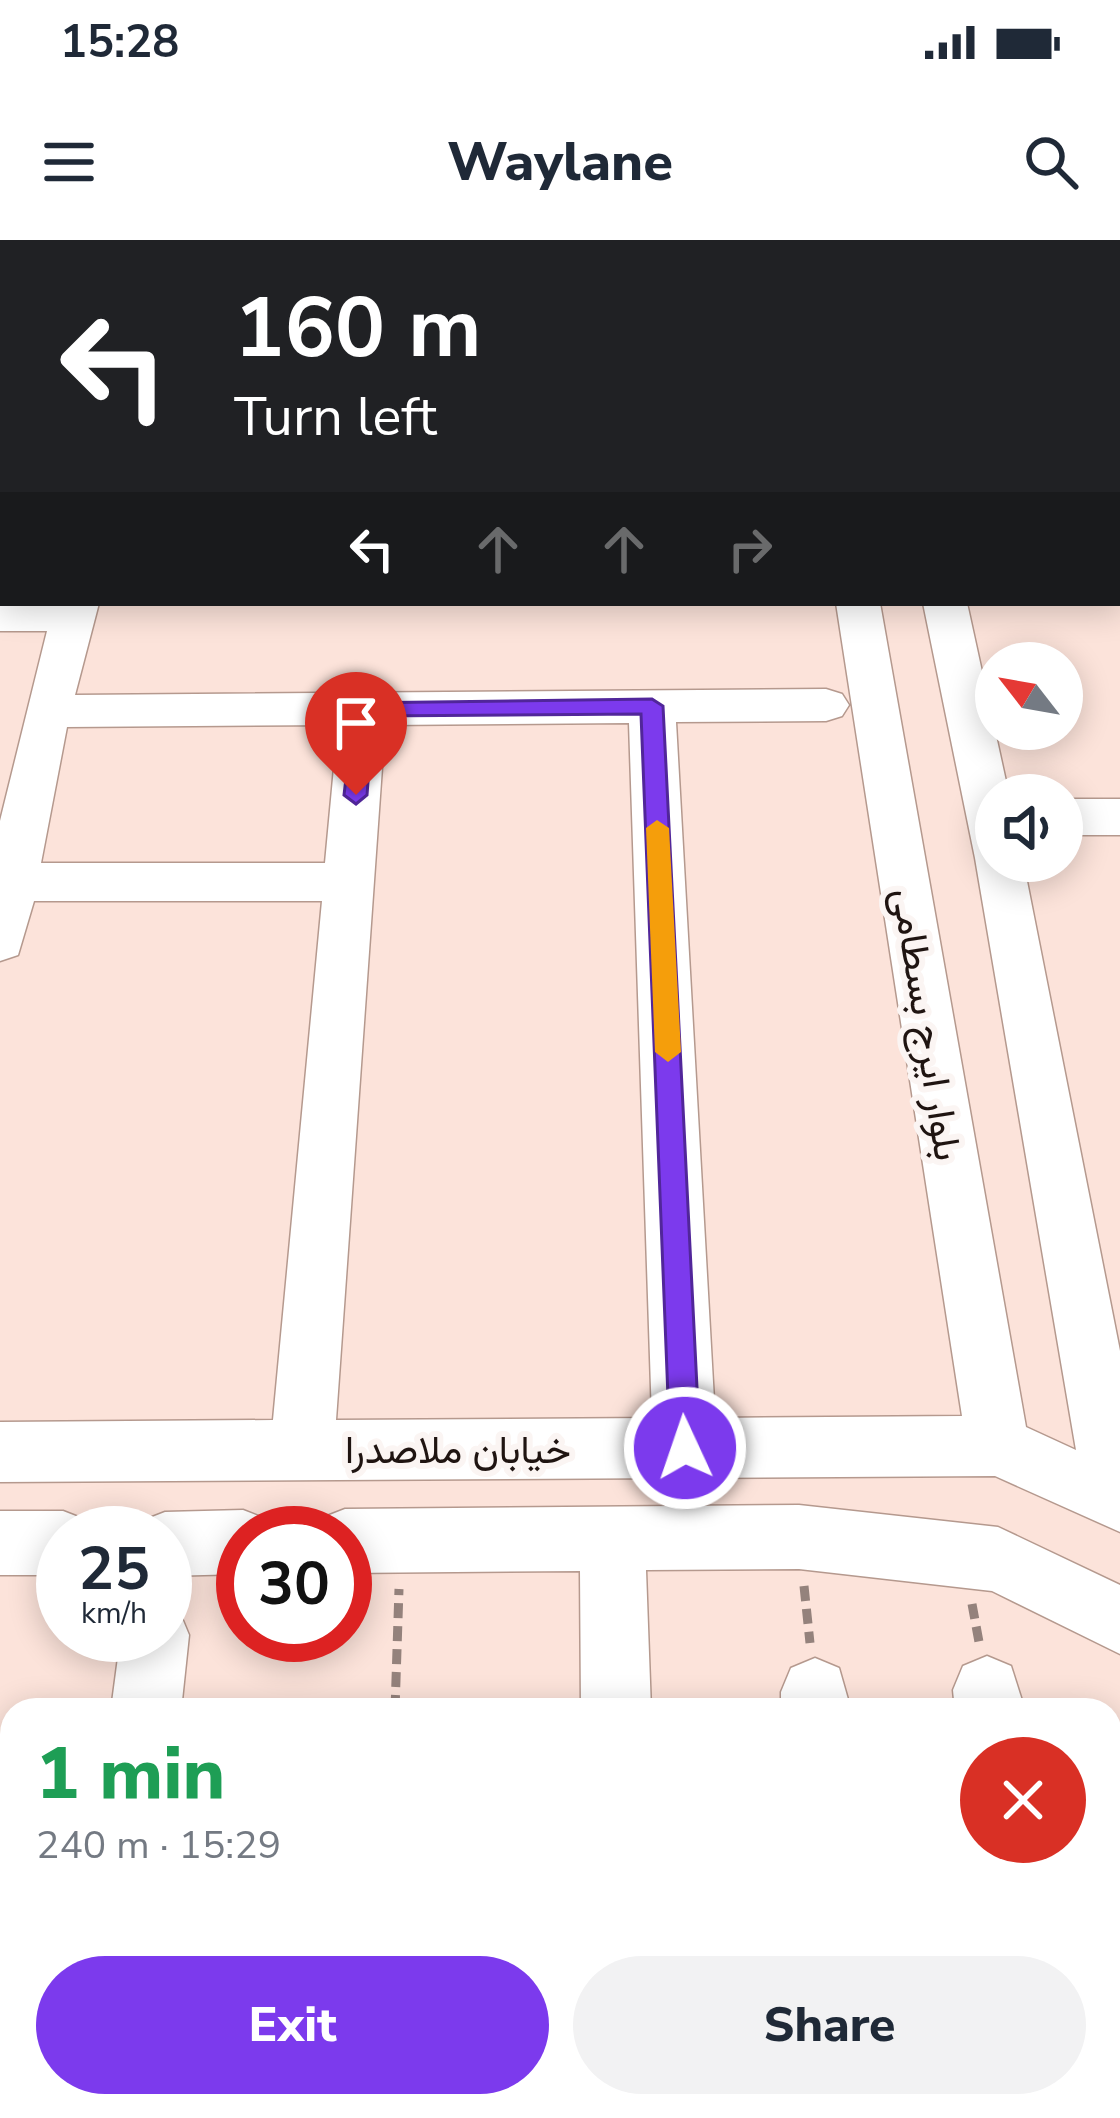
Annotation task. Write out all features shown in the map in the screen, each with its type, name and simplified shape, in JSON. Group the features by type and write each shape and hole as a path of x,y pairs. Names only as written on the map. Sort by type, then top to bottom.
{"street":[{"name":"بلوار ایرج بسطامی","path":"858,606 998,1446"},
{"path":"945,606 981,774"},
{"path":"0,616 75,609 47,711 0,940"},
{"path":"47,711 826,705"},
{"path":"652,706 685,1448"},
{"path":"302,1450 363,709"},
{"path":"1083,817 1120,817"},
{"path":"15,882 349,882"},
{"path":"1004,882 1119,1497"},
{"name":"خیابان ملاصدرا","path":"0,1452 998,1446 1119,1497"},
{"path":"373,1540 800,1537 998,1559 1120,1620"},
{"path":"613,1538 616,1698"},
{"path":"0,1543 36,1543"},
{"path":"147,1698 152,1662"}],"path":[{"path":"800,1537 815,1698"},
{"path":"373,1540 393,1698"},
{"path":"964,1555 988,1698"}],"slow traffic":[{"path":"657,828 668,1052"}],"route":[{"path":"356,795 363,709 652,706 685,1448"}]}
